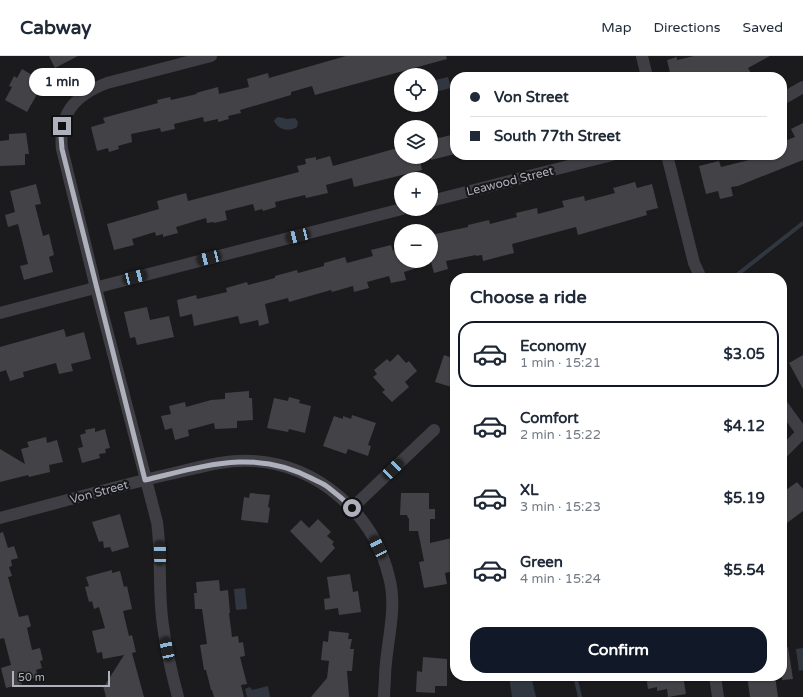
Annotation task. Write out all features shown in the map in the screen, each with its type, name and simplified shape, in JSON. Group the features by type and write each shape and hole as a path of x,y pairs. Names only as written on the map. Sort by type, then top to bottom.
{"street":[{"path":"178,697 164,634 157,522 96,288 62,149 61,136 62,126 70,108 77,99 94,88 211,56"},
{"path":"642,56 646,72"},
{"path":"787,96 803,87"},
{"name":"Leawood Street","path":"438,200 593,160"},
{"path":"668,160 694,263 699,273"},
{"path":"0,314 394,211"},
{"path":"787,412 803,433 787,449"},
{"path":"352,508 434,430"},
{"name":"Von Street","path":"0,518 145,480 224,462 253,461 276,464 299,471 329,487 352,508 373,536 384,558 390,578 393,605 385,664 384,697"},
{"path":"716,681 718,697"}],"shaded area":[{"path":"448,77 450,88 438,91 438,79"},
{"path":"279,117 287,119 295,118 298,122 297,127 287,130 281,128 274,121"},
{"path":"245,588 247,609 236,610 234,589"},
{"path":"803,648 803,670 799,671 796,649"},
{"path":"510,681 532,681 536,697 512,697"},
{"path":"268,686 270,697 247,697 245,689 250,687 252,690"}],"building":[{"path":"49,56 78,56 55,68"},
{"path":"346,56 446,56 447,59 414,68 394,68 394,73 315,95 312,86 291,92 291,95 240,110 241,113 228,116 229,119 218,122 218,119 204,122 203,117 174,124 175,129 161,132 160,128 131,134 132,142 118,146 119,149 109,152 108,148 97,151 91,127 105,123 103,118 158,103 157,100 170,97 171,100 218,87 219,94 249,87 247,79 268,73 269,78"},
{"path":"694,56 770,56 748,68 750,72 670,72 667,60 677,57 677,60"},
{"path":"22,69 44,82 27,112 5,100 12,87 9,86 14,76 17,78"},
{"path":"803,123 803,160 738,186 731,187 733,196 720,199 718,191 706,194 699,166 719,161 721,167 749,160 787,160 787,140 795,137 791,129"},
{"path":"26,133 29,154 25,154 25,165 0,166 0,141 9,140 9,134"},
{"path":"450,135 450,155 438,158 438,138"},
{"path":"394,149 394,164 421,164 422,170 414,172 394,172 394,177 354,187 352,178 326,185 328,193 306,198 305,195 275,202 276,207 263,211 262,209 255,211 253,204 225,211 227,220 207,223 206,218 176,227 178,233 163,237 163,234 156,236 155,232 132,239 134,245 114,250 107,224 159,209 157,201 186,193 188,201 299,172 297,166 306,164 305,159 316,157 316,160 330,156 333,166"},
{"path":"635,182 637,188 652,184 658,208 646,211 647,215 578,235 576,227 512,244 514,253 483,261 482,255 476,255 446,261 448,269 434,273 433,268 438,268 438,233 468,227 468,225 489,220 490,224 517,217 516,213 537,208 538,214 564,207 562,201 584,196 585,201 615,193 613,188"},
{"path":"36,184 41,204 35,205 43,236 49,234 54,255 49,257 53,272 24,280 20,266 28,264 18,224 8,227 5,215 15,212 10,191"},
{"path":"391,245 394,251 394,268 417,268 404,272 406,280 391,283 389,276 367,282 369,288 354,292 353,286 332,292 331,290 289,302 288,298 265,304 269,323 259,326 258,320 240,324 238,316 194,326 192,314 180,317 177,300 196,295 197,299 227,292 226,288 247,282 248,285 275,278 275,276 297,270 298,273 324,266 324,263 345,257 347,263 373,256 371,250"},
{"path":"147,307 150,320 169,316 174,337 137,345 135,337 130,338 124,312"},
{"path":"64,329 66,337 84,332 91,359 71,364 73,371 59,374 56,363 23,372 24,377 10,381 6,370 0,372 0,347"},
{"path":"398,354 406,363 409,361 417,371 405,382 409,387 392,402 382,392 385,390 373,377 377,374 374,370 387,359 390,362"},
{"path":"444,355 450,357 450,386 435,382"},
{"path":"803,355 803,389 789,363"},
{"path":"249,391 249,398 252,398 253,420 237,421 237,428 215,429 214,423 188,430 189,436 175,440 172,428 165,430 161,416 171,414 169,406 185,402 186,407 211,400 225,399 225,393"},
{"path":"289,397 300,400 299,403 311,406 305,433 289,429 288,432 267,428 274,398 288,401"},
{"path":"352,415 376,423 368,445 371,446 368,456 348,449 346,454 323,446 334,416 343,419 343,416 351,419"},
{"path":"95,428 95,432 105,429 110,448 105,449 106,453 99,454 100,458 82,463 78,448 83,447 80,435 86,433 85,430"},
{"path":"46,437 47,443 57,440 63,462 49,465 50,472 29,477 28,475 0,482 0,449 25,464 21,449 29,447 27,442"},
{"path":"797,482 803,489 803,511 787,523 787,489"},
{"path":"250,493 270,495 268,523 241,520 244,497 249,498"},
{"path":"401,493 429,493 429,509 435,509 435,519 430,519 430,543 450,538 450,572 445,573 447,584 424,588 419,562 424,561 418,531 409,531 409,518 407,515 400,515"},
{"path":"120,514 129,547 112,552 110,547 104,548 103,541 99,542 92,522"},
{"path":"318,519 331,532 327,536 334,542 332,544 335,548 321,563 290,531 301,520 309,528"},
{"path":"3,532 8,548 14,546 18,558 11,560 12,566 9,567 12,576 8,577 19,617 28,615 31,626 27,628 32,650 40,648 43,660 40,661 42,668 36,670 38,677 21,682 22,684 6,688 1,668 11,665 4,638 0,639 0,533"},
{"path":"112,570 112,573 120,571 124,587 127,586 132,609 123,611 129,636 132,635 136,652 132,653 144,697 106,697 103,686 124,655 103,659 102,652 97,653 92,631 105,628 99,607 94,609 92,601 89,602 85,587 89,586 86,577"},
{"path":"350,574 353,592 358,591 361,612 339,615 338,608 325,610 324,599 330,598 327,577"},
{"path":"219,580 220,591 228,590 232,637 238,636 239,643 243,642 245,656 240,657 247,684 241,685 244,697 214,697 206,670 204,670 200,645 207,644 202,609 195,609 194,593 197,593 196,582"},
{"path":"329,631 349,633 348,639 352,639 350,649 354,649 352,671 347,671 349,697 311,697 327,678 329,661 321,660 323,641 328,642"},
{"path":"788,647 793,679 787,680"},
{"path":"423,657 447,659 447,686 435,686 435,693 416,692 417,671 422,672"},
{"path":"647,681 684,681 686,694 668,697 667,689 657,691 657,687 648,689"},
{"path":"748,681 776,681 778,697 750,697"}],"waterway":[{"path":"739,273 803,223"},
{"path":"576,681 580,697"}],"route":[{"path":"62,126 62,149 145,480 224,462 253,461 276,464 299,471 329,487 352,508"}]}
